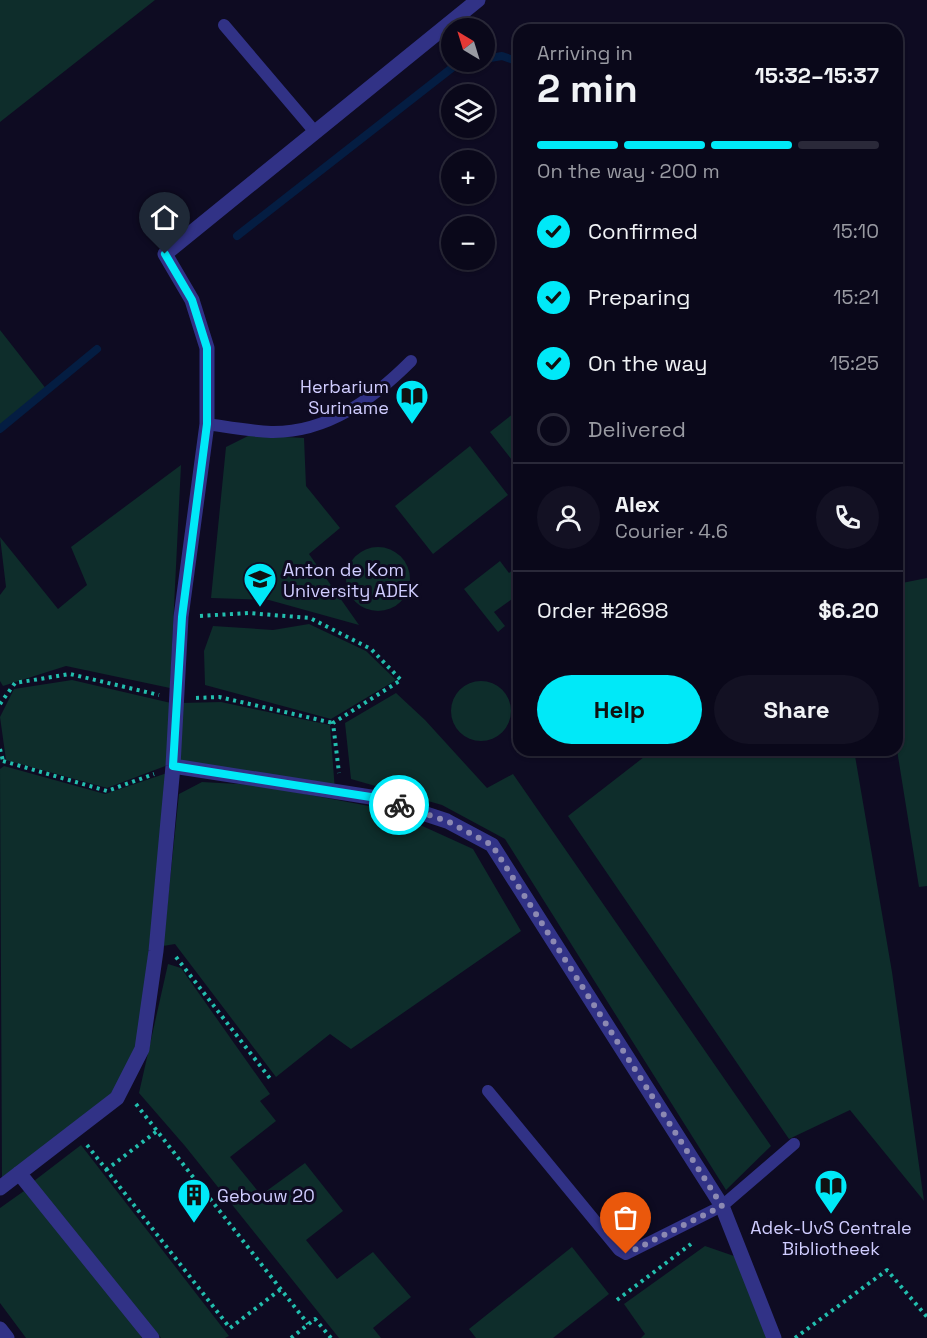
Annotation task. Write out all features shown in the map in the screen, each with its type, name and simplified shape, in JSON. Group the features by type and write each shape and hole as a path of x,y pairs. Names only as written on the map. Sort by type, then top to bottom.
{"street":[{"path":"0,1188 117,1098 142,1049 156,951 173,766 182,617 207,424 207,348 192,300 165,254 478,0"},
{"path":"173,766 377,798 447,821 492,845 722,1206 774,1338"},
{"path":"19,1173 152,1338"},
{"path":"0,1329 7,1338"}],"lane":[{"path":"224,25 315,132"},
{"path":"207,424 272,432 320,425 376,394 411,361"},
{"path":"488,1091 622,1253 634,1252 722,1206 794,1144"}],"path":[{"path":"0,704 15,683 70,674 177,700 219,697 333,723 401,680 371,649 310,618 248,613 182,617"},
{"path":"333,723 341,792"},
{"path":"0,749 2,762 107,791 173,766"},
{"path":"156,951 172,952 218,1008 272,1081"},
{"path":"123,1087 308,1324"},
{"path":"75,1130 230,1328 280,1289"},
{"path":"106,1170 158,1131"},
{"path":"617,1300 692,1244"},
{"path":"795,1338 887,1270 927,1317"},
{"path":"291,1338 315,1319 331,1338"}],"green space":[{"path":"0,0 155,0 0,122"},
{"path":"0,330 47,390 0,429"},
{"path":"513,414 513,461 490,432"},
{"path":"250,435 304,438 306,486 340,528 309,554 359,625 269,600 211,598 226,447"},
{"path":"470,446 508,495 433,554 395,506"},
{"path":"181,465 170,688 66,666 3,686 0,681 0,595 6,587 0,537 58,609 87,585 71,547"},
{"path":"372,547 384,547 401,556 408,567 410,579 408,591 401,602 384,611 372,611 360,606 351,597 346,585 346,573 351,561 360,552"},
{"path":"500,561 509,573 513,570 513,600 494,612 505,626 498,632 464,589"},
{"path":"927,578 927,886 919,887 898,756 903,756 903,583"},
{"path":"309,624 366,651 396,680 331,719 205,685 204,651 213,626 273,630"},
{"path":"72,680 171,703 168,765 107,788 6,760 0,717 14,689"},
{"path":"475,681 487,681 498,686 506,694 511,711 509,723 498,736 487,741 475,741 464,736 456,728 451,717 451,705 456,694 464,686"},
{"path":"396,693 425,720 487,788 513,774 771,1146 726,1190 505,839 442,805 351,779 345,723"},
{"path":"221,702 330,725 335,791 179,762 181,703"},
{"path":"645,756 855,756 892,972 924,1201 850,1110 789,1139 568,816"},
{"path":"4,766 105,794 170,772 137,1050 113,1095 2,1180 0,769"},
{"path":"202,782 257,785 385,809 473,849 521,931 351,1049 330,1034 276,1077 175,944 163,946 179,794"},
{"path":"168,964 181,968 270,1094 260,1101 276,1121 230,1157 261,1195 305,1163 343,1211 306,1240 337,1279 373,1252 411,1297 373,1328 381,1338 339,1338 185,1146 139,1093"},
{"path":"81,1145 229,1336 225,1338 161,1338 34,1181"},
{"path":"24,1191 127,1313 142,1338 26,1338 0,1303 0,1208"},
{"path":"705,1246 734,1256 773,1338 641,1338 645,1334 624,1304"},
{"path":"572,1247 609,1294 553,1338 476,1338 469,1329"}],"waterway":[{"path":"495,57 502,56 513,60"},
{"path":"237,236 447,72"},
{"path":"0,429 97,349"}],"way so far":[{"path":"399,805 447,821 492,845 722,1206 626,1254"}],"place":[{"name":"Herbarium Suriname","path":"412,425"},
{"name":"Anton de Kom University ADEK","path":"260,608"},
{"name":"Adek-UvS Centrale Bibliotheek","path":"831,1215"},
{"name":"Gebouw 20","path":"194,1224"}],"route":[{"path":"165,254 192,300 207,348 207,424 182,617 173,766 377,798 399,805"}]}
